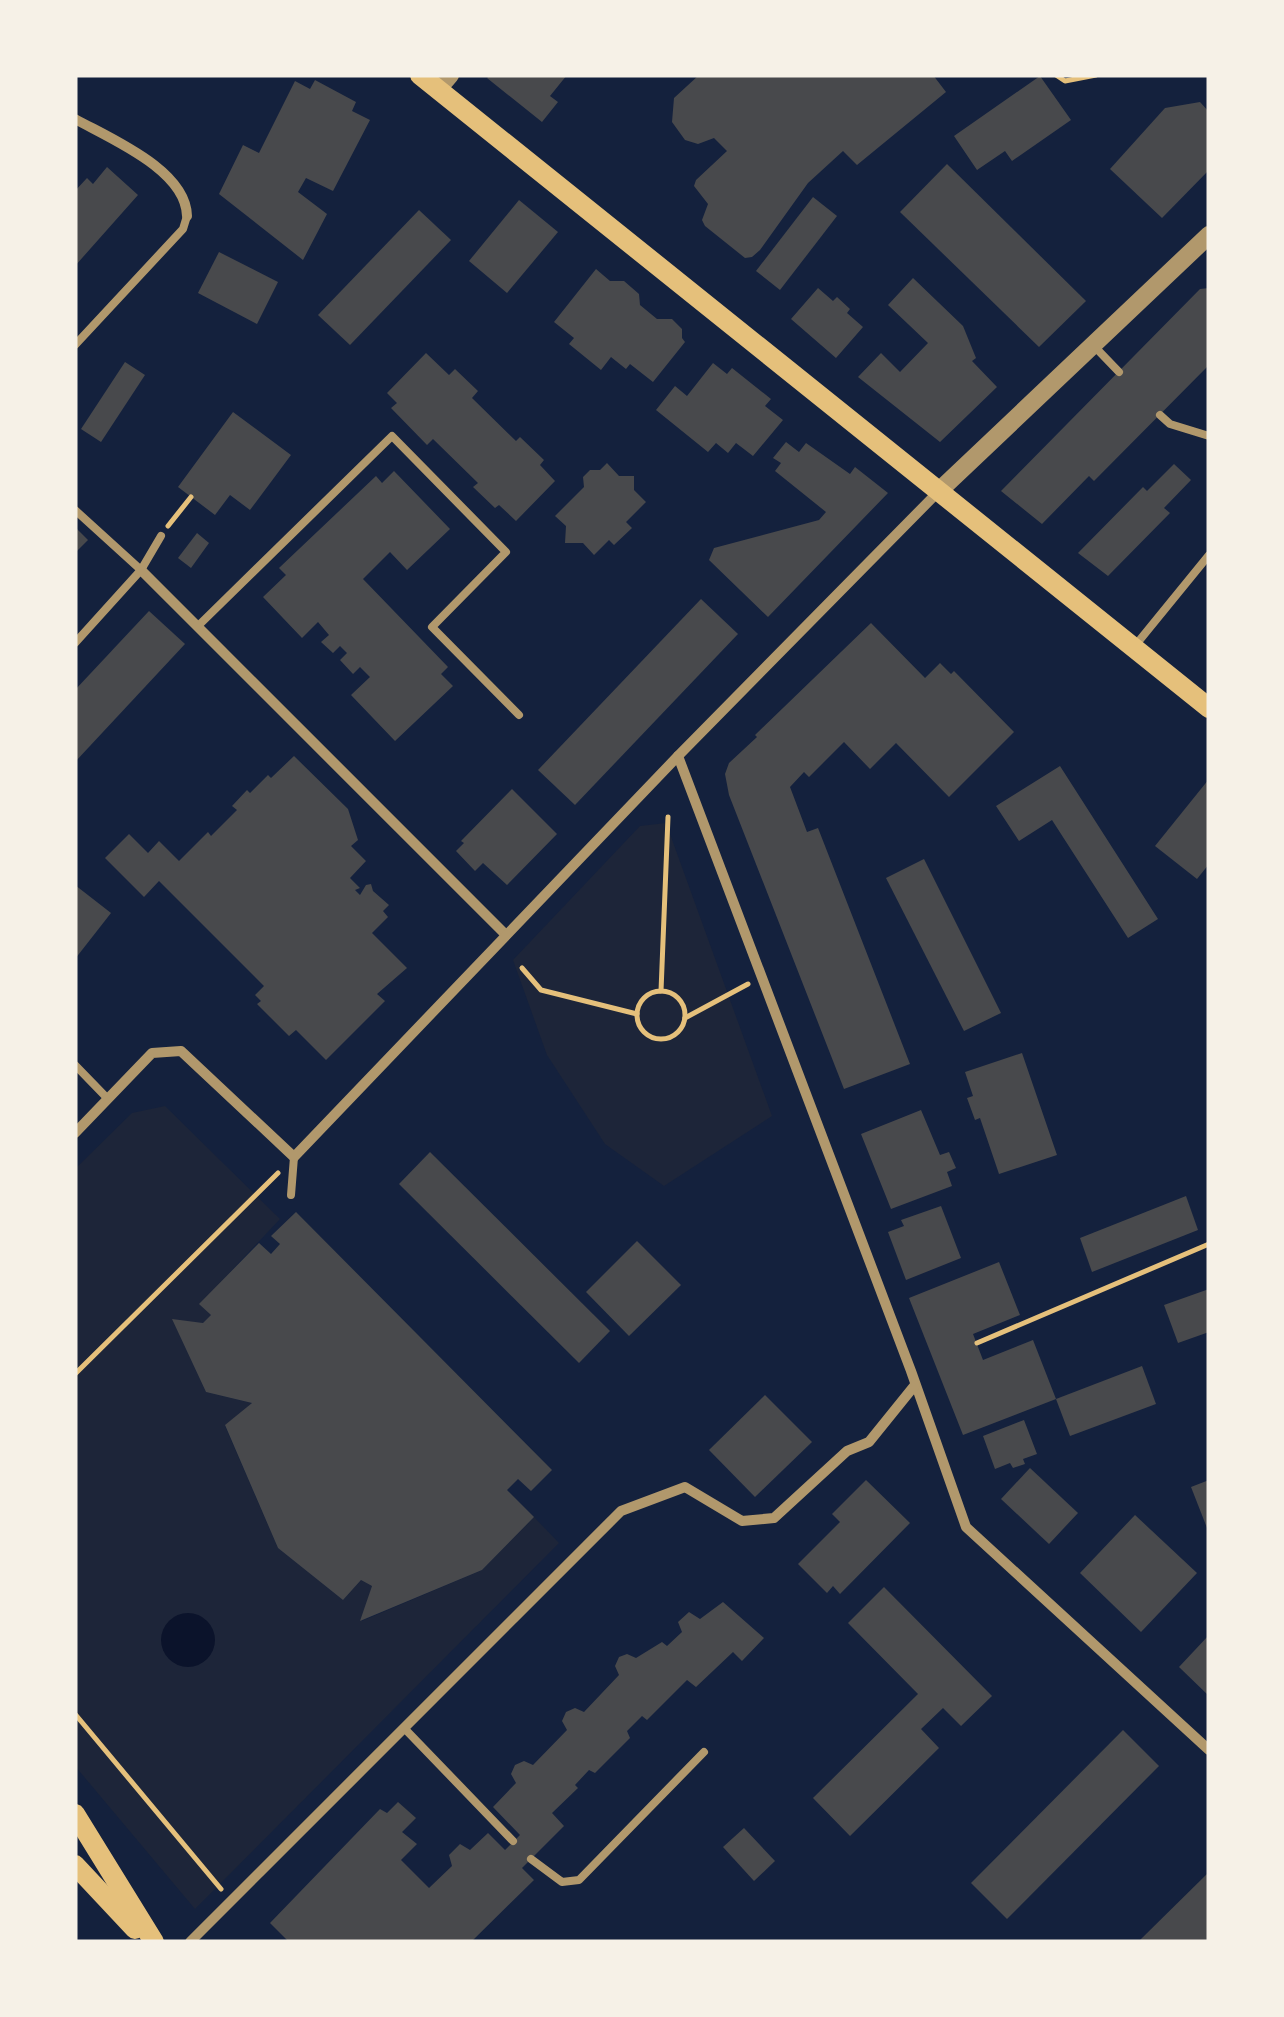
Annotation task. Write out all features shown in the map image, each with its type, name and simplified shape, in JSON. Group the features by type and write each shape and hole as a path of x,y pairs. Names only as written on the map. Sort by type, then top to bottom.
{"main road":[{"path":"420,75 444,82 1209,708"},
{"path":"75,1814 150,1942"},
{"path":"75,1864 150,1942"}],"street":[{"path":"75,119 156,166 178,188 187,203 187,216"},
{"path":"75,1133 152,1053 182,1050 294,1157 678,756 940,490 1209,235"},
{"path":"141,570 506,935"},
{"path":"678,756 916,1384 966,1527 1209,1750"},
{"path":"190,1942 621,1511 685,1487 742,1521 774,1518 847,1451 870,1442 916,1384"}],"lane":[{"path":"75,345 182,229 187,216"},
{"path":"1092,344 1119,372"},
{"path":"1160,415 1170,424 1209,436"},
{"path":"198,626 392,436 506,552 432,627 520,714"},
{"path":"75,510 141,570"},
{"path":"75,643 141,570 161,536"},
{"path":"1134,647 1209,555"},
{"path":"75,1066 108,1098"},
{"path":"292,1195 294,1157"},
{"path":"404,1729 513,1841"},
{"path":"531,1859 562,1882 579,1880 704,1752"}],"path":[{"path":"1056,75 1064,81 1096,75"},
{"path":"161,536 191,497"},
{"path":"661,992 668,817"},
{"path":"522,968 541,990 637,1014"},
{"path":"685,1018 762,976"},
{"path":"661,992 682,1003 685,1018 678,1033 663,1040 648,1035 637,1014 647,996 661,992"},
{"path":"75,1374 294,1157"},
{"path":"976,1343 1209,1244"},
{"path":"75,1714 231,1901"}],"shaded area":[{"path":"666,823 772,1116 664,1186 605,1144 547,1055 513,960 640,826"},
{"path":"165,1106 280,1219 200,1304 211,1315 203,1323 173,1320 206,1392 252,1403 225,1426 278,1548 343,1600 361,1580 372,1586 362,1621 482,1570 534,1517 559,1543 195,1909 75,1766 75,1169 132,1113"},
{"path":"188,1613 207,1621 215,1640 207,1659 188,1667 169,1659 161,1640 169,1621"}],"building":[{"path":"567,75 550,96 558,102 542,122 487,78"},
{"path":"699,75 933,75 946,92 857,165 843,151 808,183 760,250 745,258 705,226 702,220 708,204 694,186 727,151 714,138 698,144 685,140 672,122 674,98"},
{"path":"1040,76 1071,120 1012,161 1005,151 977,170 954,136"},
{"path":"315,80 356,102 352,111 370,120 333,191 306,178 298,192 327,214 303,260 219,194 243,145 259,153 295,81 310,89"},
{"path":"1200,102 1209,112 1209,170 1162,218 1110,169 1165,108"},
{"path":"947,164 1086,301 1039,347 900,212"},
{"path":"107,167 138,195 75,266 75,191 87,178 93,184"},
{"path":"813,197 837,216 780,290 756,271"},
{"path":"519,200 558,232 507,293 469,261"},
{"path":"419,210 451,240 350,345 318,315"},
{"path":"219,252 278,282 257,324 198,293"},
{"path":"596,269 610,281 624,281 639,294 640,305 657,319 672,319 682,329 685,342 653,382 630,364 626,369 611,357 601,370 569,344 574,338 554,322"},
{"path":"913,278 963,326 976,358 972,361 997,387 940,442 858,377 881,353 900,372 928,343 888,305"},
{"path":"818,288 833,301 837,297 863,327 836,358 791,319"},
{"path":"1209,288 1209,365 1094,481 1089,476 1042,524 1001,491 1200,289"},
{"path":"426,353 449,375 455,369 478,391 472,398 516,441 520,437 544,460 540,465 555,481 516,521 473,487 478,483 433,439 427,445 391,408 397,403 387,393"},
{"path":"125,362 145,375 101,442 81,429"},
{"path":"713,363 727,374 732,368 771,399 765,406 783,420 753,456 736,443 728,453 716,443 708,452 656,410 675,386 687,396"},
{"path":"233,412 291,455 250,510 230,495 215,515 178,487"},
{"path":"786,442 799,452 806,443 850,474 855,467 888,493 768,617 709,560 714,548 819,520 826,512 775,471 781,463 773,458"},
{"path":"607,463 619,476 634,476 634,490 646,502 626,522 632,528 614,545 609,540 594,555 583,543 565,543 566,526 555,516 584,487 583,477"},
{"path":"1174,464 1191,480 1164,508 1170,513 1108,576 1078,553 1143,487 1147,491"},
{"path":"394,471 450,529 407,570 390,552 363,579 448,667 441,674 453,686 395,741 351,695 370,677 360,667 353,674 340,660 347,653 340,646 333,653 321,642 329,635 318,622 302,638 263,597 286,575 279,568 376,476 382,483"},
{"path":"75,527 88,540 75,553"},
{"path":"197,533 209,543 191,568 178,558"},
{"path":"701,599 738,634 575,805 538,770"},
{"path":"149,611 185,644 75,762 75,690"},
{"path":"871,623 925,678 940,663 951,674 954,671 1014,732 949,797 896,743 870,769 844,742 809,777 804,772 790,787 807,832 818,828 910,1064 844,1089 729,795 725,774 729,763 755,735"},
{"path":"294,756 348,809 358,840 351,846 366,861 350,878 360,888 355,890 360,895 371,884 373,891 389,905 383,911 388,917 372,933 407,968 377,994 385,1001 326,1060 296,1030 289,1036 257,1004 261,1001 255,995 264,986 159,881 144,897 105,858 129,834 148,853 159,841 179,861 237,810 232,806 247,790 250,793 268,775 271,778"},
{"path":"1060,766 1158,919 1128,938 1052,820 1019,841 996,806"},
{"path":"1209,779 1209,864 1197,879 1155,846"},
{"path":"512,789 557,834 507,885 483,863 475,871 456,851"},
{"path":"924,859 1001,1013 964,1031 886,878"},
{"path":"75,885 111,913 75,959"},
{"path":"1022,1053 1057,1155 999,1174 980,1118 975,1120 967,1098 973,1096 965,1072"},
{"path":"921,1110 940,1155 949,1152 956,1168 947,1172 952,1186 891,1209 861,1134"},
{"path":"430,1152 610,1331 579,1363 399,1184"},
{"path":"1186,1196 1198,1230 1092,1272 1080,1238"},
{"path":"941,1206 961,1258 906,1280 888,1232 904,1226 901,1220"},
{"path":"296,1212 552,1470 531,1491 518,1479 507,1490 534,1517 482,1570 360,1621 372,1586 361,1580 343,1600 278,1548 225,1425 252,1403 206,1392 172,1319 203,1323 211,1315 199,1304 259,1243 271,1254 280,1244 271,1236"},
{"path":"637,1241 681,1285 629,1336 586,1292"},
{"path":"999,1262 1020,1315 973,1334 983,1360 1033,1340 1056,1399 963,1435 909,1298"},
{"path":"1209,1289 1209,1332 1178,1343 1164,1305"},
{"path":"1142,1366 1156,1404 1070,1436 1056,1399"},
{"path":"765,1395 812,1442 755,1497 709,1450"},
{"path":"1024,1420 1037,1454 1023,1459 1025,1464 1013,1468 1010,1463 995,1469 983,1436"},
{"path":"1030,1468 1078,1513 1049,1544 1001,1499"},
{"path":"866,1480 910,1523 840,1594 833,1586 827,1593 798,1564 840,1522 832,1514"},
{"path":"1209,1480 1209,1533 1191,1487"},
{"path":"1135,1515 1197,1573 1141,1632 1080,1573"},
{"path":"884,1587 992,1696 961,1726 943,1708 921,1729 939,1748 850,1836 813,1798 918,1694 848,1623"},
{"path":"723,1602 764,1638 742,1661 733,1652 696,1687 687,1680 647,1720 642,1716 627,1731 630,1738 595,1773 589,1770 575,1785 578,1788 552,1813 564,1826 522,1868 534,1880 471,1942 289,1942 270,1923 380,1809 387,1813 398,1802 416,1818 402,1832 417,1844 401,1860 429,1888 452,1866 449,1855 460,1844 470,1850 488,1833 505,1850 520,1835 493,1807 516,1783 511,1774 515,1765 524,1761 533,1765 567,1730 562,1721 566,1712 575,1708 584,1712 619,1675 615,1666 619,1657 627,1654 636,1658 662,1642 667,1646 682,1632 678,1622 689,1612 700,1619"},
{"path":"1209,1635 1209,1696 1179,1667"},
{"path":"1123,1730 1159,1766 1007,1919 971,1883"},
{"path":"744,1828 775,1861 754,1881 723,1847"},
{"path":"1209,1872 1209,1941 1140,1940"}]}
